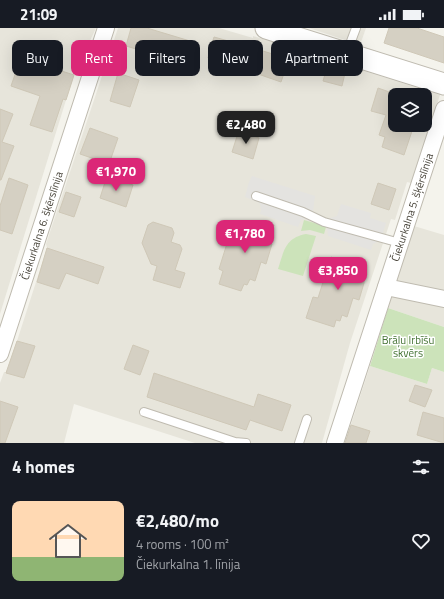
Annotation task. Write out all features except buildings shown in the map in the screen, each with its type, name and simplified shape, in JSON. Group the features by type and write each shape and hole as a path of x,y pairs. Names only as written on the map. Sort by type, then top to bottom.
{"street":[{"name":"Čiekurkalna 6. šķērslīnija","path":"0,354 106,28"},
{"path":"266,28 305,40"},
{"path":"363,58 444,84"},
{"name":"Čiekurkalna 5. šķērslīnija","path":"335,443 444,109"},
{"path":"386,287 444,299"}],"lane":[{"path":"352,40 356,28"},
{"path":"256,196 303,212 324,222 400,243"},
{"path":"144,412 235,442 246,443"},
{"path":"298,443 307,419"}],"shaded area":[{"path":"0,28 96,28 90,40 71,40 71,76 74,76 0,314"},
{"path":"118,28 219,28 271,42 271,76 363,76 363,71 418,88 388,88 388,132 428,132 411,183 407,182 395,220 391,219 350,343 322,443 195,443 74,404 64,443 0,443 0,383 4,372 6,372 17,341 47,248 46,244 102,76 127,76 127,40 114,40"},
{"path":"309,28 366,28 362,40 345,40"},
{"path":"432,92 440,95 432,119"},
{"path":"252,176 315,196 313,211 316,215 323,218 328,219 337,216 341,204 371,213 370,218 386,223 380,242 373,244 371,250 328,236 327,228 325,226 305,219 301,220 298,227 260,214 260,204 245,197"},
{"path":"414,226 444,235 444,327 388,308"},
{"path":"370,366 427,384 432,368 444,372 444,443 345,443"}],"green space":[{"path":"304,220 325,226 324,234 310,230 301,231"},
{"path":"306,234 316,236 303,276 278,269 286,246 289,242"},
{"name":"Brāļu Irbīšu skvērs","path":"388,308 444,327 444,372 432,368 427,384 370,366"}]}
